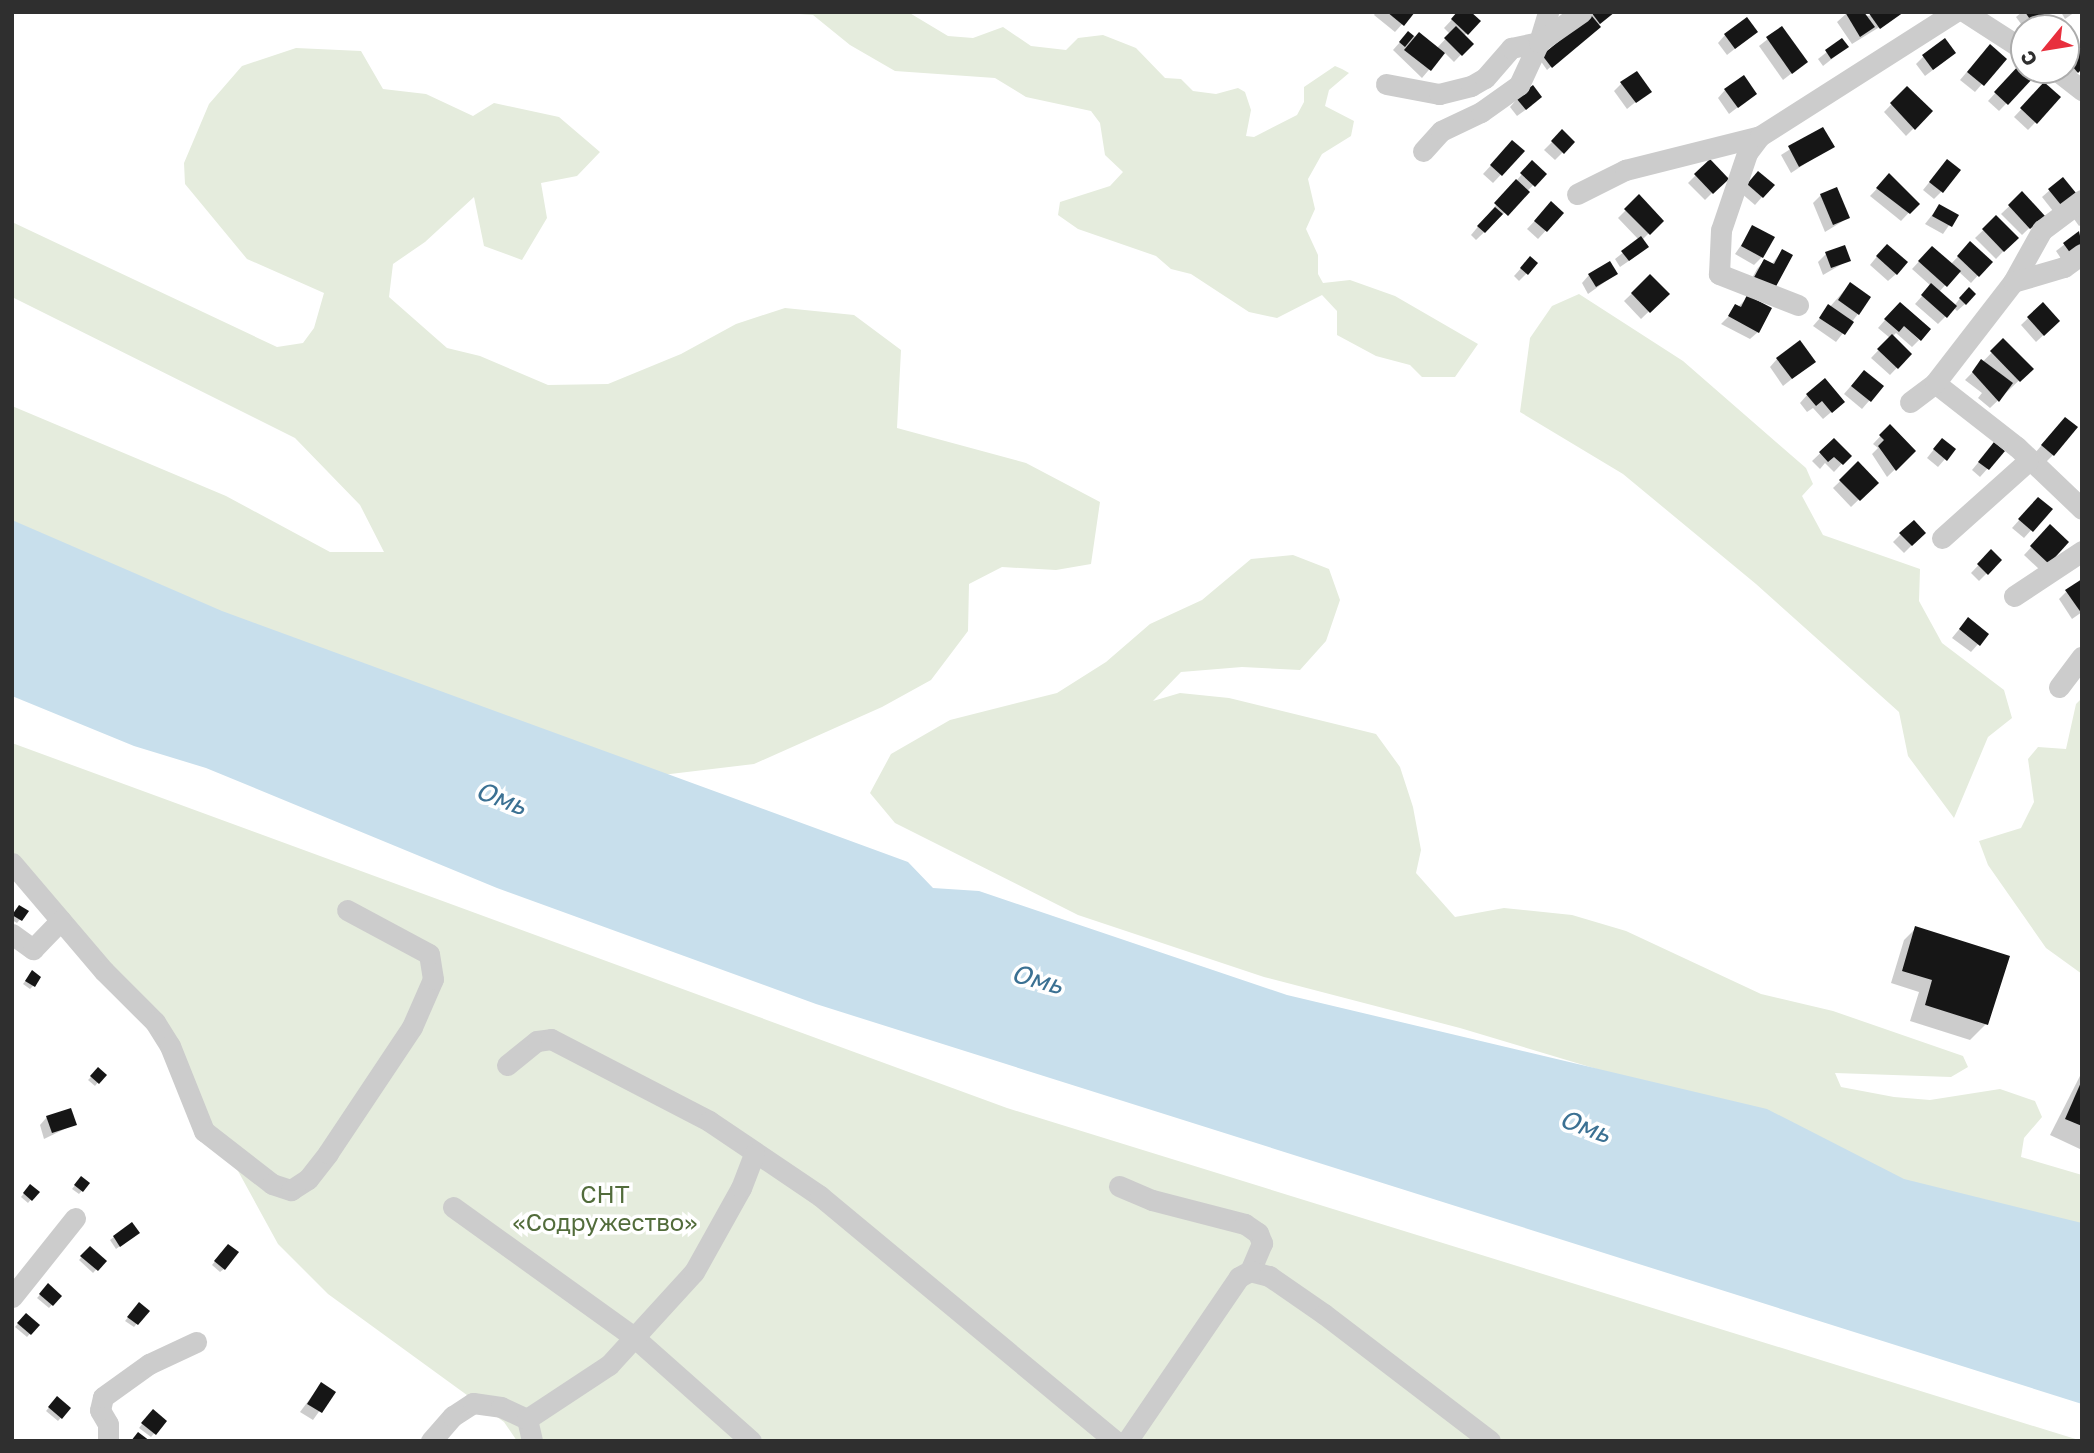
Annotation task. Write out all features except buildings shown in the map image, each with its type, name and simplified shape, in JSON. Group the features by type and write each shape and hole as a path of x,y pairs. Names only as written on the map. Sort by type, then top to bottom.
{"street":[{"path":"1423,151 1441,131 1480,112 1519,85 1539,42 1548,12"},
{"path":"1386,84 1440,94 1471,86 1511,48 1539,42 1582,12"},
{"path":"1577,194 1625,170 1760,136 1955,12"},
{"path":"1965,12 2010,41"},
{"path":"1760,136 1747,153 1731,191 1721,230 1719,274 1798,305"},
{"path":"1910,402 1935,383 2013,282 2042,230 2082,201"},
{"path":"2013,282 2064,267 2082,254"},
{"path":"1935,383 2082,509"},
{"path":"1942,538 2028,461"},
{"path":"2014,596 2082,551"},
{"path":"2059,687 2082,657"},
{"path":"12,863 155,1022 170,1046 204,1131 272,1184 291,1190 308,1179 336,1142 412,1027 433,979 429,954 347,910"},
{"path":"12,934 33,949 61,920"},
{"path":"507,1065 537,1041 551,1039 709,1121 754,1154 820,1196 1115,1441"},
{"path":"527,1419 609,1365 694,1272 741,1188 754,1154"},
{"path":"1119,1185 1252,1229 1262,1243 1250,1271 1239,1278 1127,1441"},
{"path":"453,1207 635,1338 751,1441"},
{"path":"12,1297 75,1218"},
{"path":"1250,1271 1269,1276 1324,1314 1490,1441"},
{"path":"108,1441 108,1424 100,1410 103,1397 149,1364 196,1342"},
{"path":"431,1441 453,1416 473,1403 501,1407 527,1419"},
{"path":"527,1419 532,1441"}],"green space":[{"path":"772,12 908,12 948,36 973,38 1003,27 1031,46 1066,50 1078,38 1103,35 1136,48 1165,78 1181,79 1193,91 1216,94 1238,88 1245,92 1251,110 1246,136 1254,137 1297,115 1304,102 1304,87 1335,66 1342,69 1349,73 1329,90 1325,106 1354,121 1351,136 1322,154 1308,179 1315,209 1306,229 1318,255 1318,274 1323,283 1350,280 1395,296 1478,344 1455,377 1422,377 1410,365 1376,356 1337,335 1337,311 1322,295 1277,318 1249,312 1191,274 1171,269 1156,256 1078,229 1058,215 1060,202 1110,186 1123,172 1105,155 1100,123 1091,111 1026,97 995,78 895,71 850,45 813,15"},
{"path":"296,48 361,51 383,89 426,94 473,116 494,103 559,117 600,152 577,176 541,183 547,218 522,260 484,246 474,197 425,242 393,264 389,297 447,348 480,356 548,385 608,384 681,354 736,324 785,308 854,315 901,350 897,428 1026,463 1100,502 1091,564 1056,570 1002,567 969,584 968,631 931,680 882,707 754,764 620,780 12,530 12,406 226,496 330,552 384,552 360,505 295,438 12,297 12,222 277,347 303,343 314,328 324,293 247,259 185,184 184,163 209,104 242,66"},
{"path":"1579,294 1683,361 1806,468 1813,484 1802,496 1823,535 1920,569 1919,601 1942,643 2004,690 2012,718 1988,737 1954,818 1908,756 1899,712 1756,584 1623,474 1520,412 1530,338 1552,306"},
{"path":"1293,555 1329,569 1340,600 1326,641 1300,670 1242,667 1181,672 1153,701 1180,693 1229,698 1376,734 1400,767 1413,807 1421,850 1416,873 1455,917 1504,908 1572,915 1626,931 1761,994 1833,1011 1963,1056 1968,1067 1951,1077 1835,1073 1841,1087 1894,1097 1930,1100 2000,1089 2035,1101 2042,1117 2024,1138 2021,1157 2082,1175 2082,1234 1911,1190 1697,1099 1460,1028 1264,977 1078,915 895,823 870,793 891,754 950,720 1057,693 1106,662 1150,624 1202,600 1251,559"},
{"path":"2082,698 2082,974 2046,948 1988,865 1979,841 2021,828 2034,802 2028,759 2038,747 2066,749 2076,704"},
{"name":"СНТ «Содружество»","path":"12,743 1007,1108 2082,1441 517,1441 504,1422 328,1294 278,1244 187,1078 12,854"}],"water":[{"name":"Омь","path":"12,520 222,611 908,862 933,888 979,891 1287,995 1767,1109 1904,1179 2082,1223 2082,1404 816,1004 497,888 206,768 134,746 12,696"}]}
